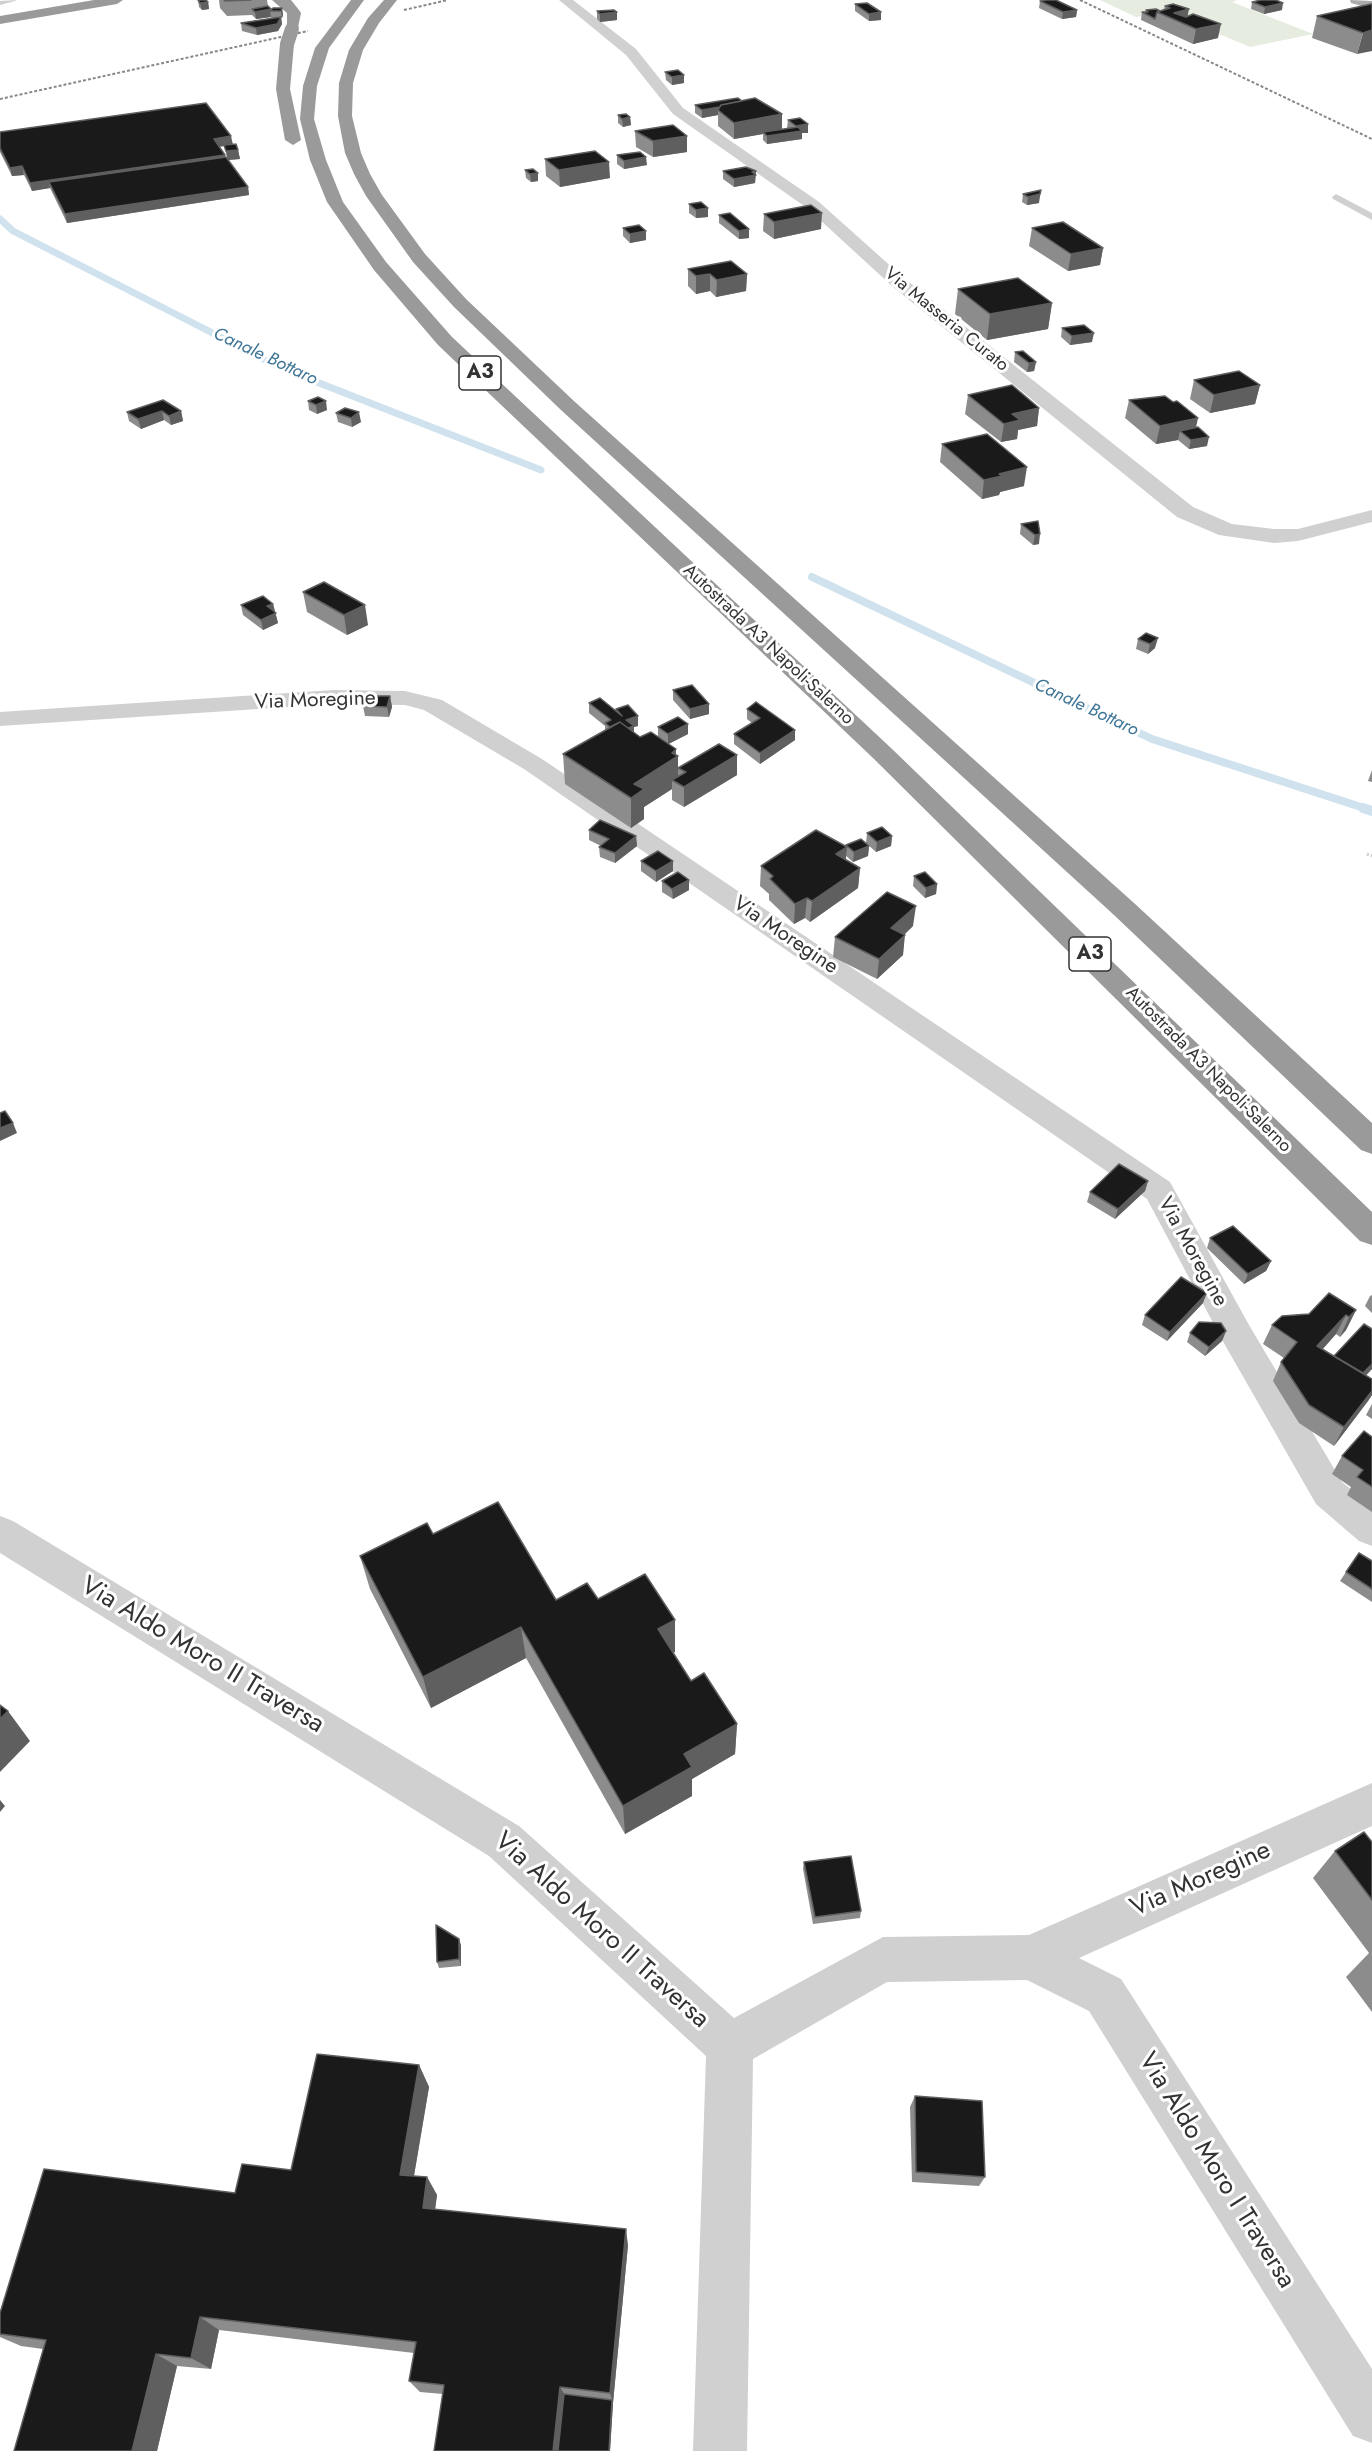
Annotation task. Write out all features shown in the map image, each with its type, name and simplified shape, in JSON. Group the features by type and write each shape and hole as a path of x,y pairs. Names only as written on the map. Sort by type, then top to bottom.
{"highway":[{"path":"0,13 47,0"},
{"path":"0,13 72,0"},
{"path":"0,20 88,0"},
{"path":"0,20 117,0"},
{"path":"278,0 294,13 282,67 283,89 292,139 306,167 335,202"},
{"name":"Autostrada A3 Napoli-Salerno","path":"358,0 322,48 314,67 307,100 307,119 311,139 335,202 380,266 445,340 882,753 1372,1232"},
{"name":"A3","path":"391,0 373,21 356,50 346,83 345,116 353,153 362,174 379,204 419,258 460,303 568,406 1124,909 1372,1142"}],"main road":[{"path":"1356,0 1372,5"}],"street":[{"name":"Via Masseria Curato","path":"565,0 631,52 678,111 813,205 907,289 1185,512 1227,530 1274,536 1298,535 1372,516"},
{"name":"Via Moregine","path":"0,719 334,698 405,698 433,705 533,764 1159,1191 1237,1335 1329,1493 1372,1529"},
{"name":"Via Aldo Moro II Traversa","path":"0,1533 504,1841 730,2046"},
{"name":"Via Moregine","path":"1030,1957 1372,1804"},
{"path":"720,2451 730,2046 883,1960 1030,1957"},
{"name":"Via Aldo Moro I Traversa","path":"1030,1957 1105,1995 1372,2417"}],"lane":[{"path":"0,1 13,0"},
{"path":"1336,197 1372,217"}],"shaded area":[{"path":"1100,0 1237,0 1232,2 1313,34 1250,47 1167,12 1136,17"}],"building":[{"path":"1056,0 1077,10 1063,12 1040,1"},
{"path":"1276,0 1283,3 1265,7 1252,2"},
{"path":"867,3 881,12 869,14 855,4"},
{"path":"1173,4 1189,9 1174,13 1186,17 1193,14 1221,24 1196,29 1157,12 1170,8 1165,6"},
{"path":"1372,4 1372,30 1363,33 1317,16"},
{"path":"268,6 271,9 255,12 252,9"},
{"path":"273,8 282,8 281,11 270,11"},
{"path":"614,10 617,12 600,14 597,11"},
{"path":"1146,10 1160,11 1157,12 1155,19 1142,12 1148,12"},
{"path":"281,17 277,24 256,28 241,23"},
{"path":"678,70 684,75 672,77 665,72"},
{"path":"738,98 742,101 702,110 695,105"},
{"path":"755,98 782,114 734,123 718,110 721,105"},
{"path":"206,103 231,136 214,139 225,155 30,183 22,166 10,168 0,148 0,132"},
{"path":"626,114 630,117 622,119 618,115"},
{"path":"800,118 808,124 796,126 788,120"},
{"path":"673,125 687,136 653,141 635,131"},
{"path":"798,127 802,131 767,136 763,132"},
{"path":"236,144 238,150 226,151 224,145"},
{"path":"595,151 609,162 559,170 545,159"},
{"path":"640,152 646,157 624,161 617,155"},
{"path":"226,157 248,187 65,214 49,182"},
{"path":"746,167 756,171 752,172 756,175 734,179 723,171"},
{"path":"533,169 538,173 530,174 525,170"},
{"path":"1041,190 1040,194 1028,197 1023,194"},
{"path":"701,202 708,208 696,210 689,204"},
{"path":"811,205 822,213 774,222 764,214"},
{"path":"730,213 749,229 739,231 719,215"},
{"path":"1063,222 1103,248 1071,254 1032,228"},
{"path":"639,225 646,231 630,234 623,228"},
{"path":"731,261 747,274 717,280 710,274 696,276 688,269"},
{"path":"1018,278 1052,303 990,314 958,289"},
{"path":"1084,325 1094,333 1072,336 1062,328"},
{"path":"1023,351 1036,362 1029,363 1015,352"},
{"path":"1239,371 1260,385 1214,395 1194,380"},
{"path":"1012,385 1039,408 1012,414 1020,420 1004,424 968,395"},
{"path":"1165,396 1173,402 1177,401 1198,418 1160,426 1129,400"},
{"path":"318,397 326,401 316,405 308,401"},
{"path":"163,400 181,411 169,416 162,411 138,419 127,412"},
{"path":"345,408 359,412 351,418 336,413"},
{"path":"1198,427 1209,437 1191,440 1180,431"},
{"path":"987,434 1027,467 984,480 942,444"},
{"path":"1038,521 1040,534 1035,535 1021,524"},
{"path":"324,582 365,605 344,615 303,592"},
{"path":"263,596 273,604 267,606 276,613 261,620 241,605"},
{"path":"1146,633 1158,638 1150,644 1138,639"},
{"path":"692,685 709,704 690,709 673,690"},
{"path":"366,696 390,696 387,707 363,706"},
{"path":"600,698 622,716 616,709 628,705 638,716 626,720 634,726 628,728 620,722 610,727 605,723 611,720 589,703"},
{"path":"756,702 795,730 760,753 734,734 760,718 747,709"},
{"path":"678,717 688,724 668,734 658,727"},
{"path":"620,722 640,737 651,732 676,749 672,753 678,756 634,784 644,789 631,798 563,754"},
{"path":"719,744 737,755 684,787 672,780 686,772 678,768"},
{"path":"600,820 636,836 615,853 599,847 609,839 589,830"},
{"path":"882,827 892,836 877,842 867,833"},
{"path":"816,830 847,847 836,854 860,868 812,901 807,898 795,904 770,879 773,876 761,866"},
{"path":"861,839 869,846 854,852 846,845"},
{"path":"658,851 673,861 656,871 641,861"},
{"path":"678,872 689,880 672,889 662,881"},
{"path":"925,872 937,884 926,888 914,876"},
{"path":"887,892 916,906 891,928 905,935 879,959 835,937"},
{"path":"5,1111 13,1123 0,1128 0,1113"},
{"path":"1119,1164 1148,1181 1118,1209 1090,1192"},
{"path":"1233,1226 1271,1261 1248,1274 1210,1238"},
{"path":"1181,1277 1207,1293 1170,1332 1145,1315"},
{"path":"1329,1293 1356,1310 1349,1317 1346,1315 1317,1346 1372,1379 1372,1391 1344,1427 1309,1405 1281,1362 1297,1342 1272,1325 1282,1316 1309,1314"},
{"path":"1199,1322 1221,1323 1226,1331 1209,1347 1190,1333"},
{"path":"1364,1324 1372,1329 1372,1364 1363,1373 1334,1356"},
{"path":"1364,1431 1372,1437 1372,1487 1357,1477 1363,1470 1342,1456"},
{"path":"498,1502 556,1600 587,1583 598,1599 645,1574 675,1620 658,1629 691,1681 704,1673 737,1724 684,1754 692,1767 623,1806 521,1627 423,1677 360,1556 427,1523 433,1534"},
{"path":"1359,1553 1372,1561 1372,1589 1346,1572"},
{"path":"0,1705 8,1711 0,1719"},
{"path":"1364,1832 1372,1842 1372,1900 1335,1851"},
{"path":"851,1856 861,1911 815,1917 804,1862"},
{"path":"436,1925 459,1939 459,1959 437,1962"},
{"path":"317,2054 419,2065 400,2175 427,2177 423,2208 626,2229 610,2393 560,2387 553,2451 434,2451 444,2385 409,2381 416,2342 200,2317 191,2358 156,2354 132,2451 14,2451 46,2340 0,2334 0,2313 44,2169 235,2193 242,2164 291,2170"},
{"path":"915,2096 982,2101 985,2177 916,2172"},
{"path":"564,2394 612,2400 609,2451 558,2451"}],"waterway":[{"name":"Canale Bottaro","path":"0,219 13,231 281,368 541,470"},
{"name":"Canale Bottaro","path":"812,577 1152,739 1367,809"},
{"name":"Canale Bottaro","path":"1363,808 1372,811"}],"railway":[{"path":"404,10 448,0"},
{"path":"1080,0 1372,139"},
{"path":"0,99 308,31"}]}
